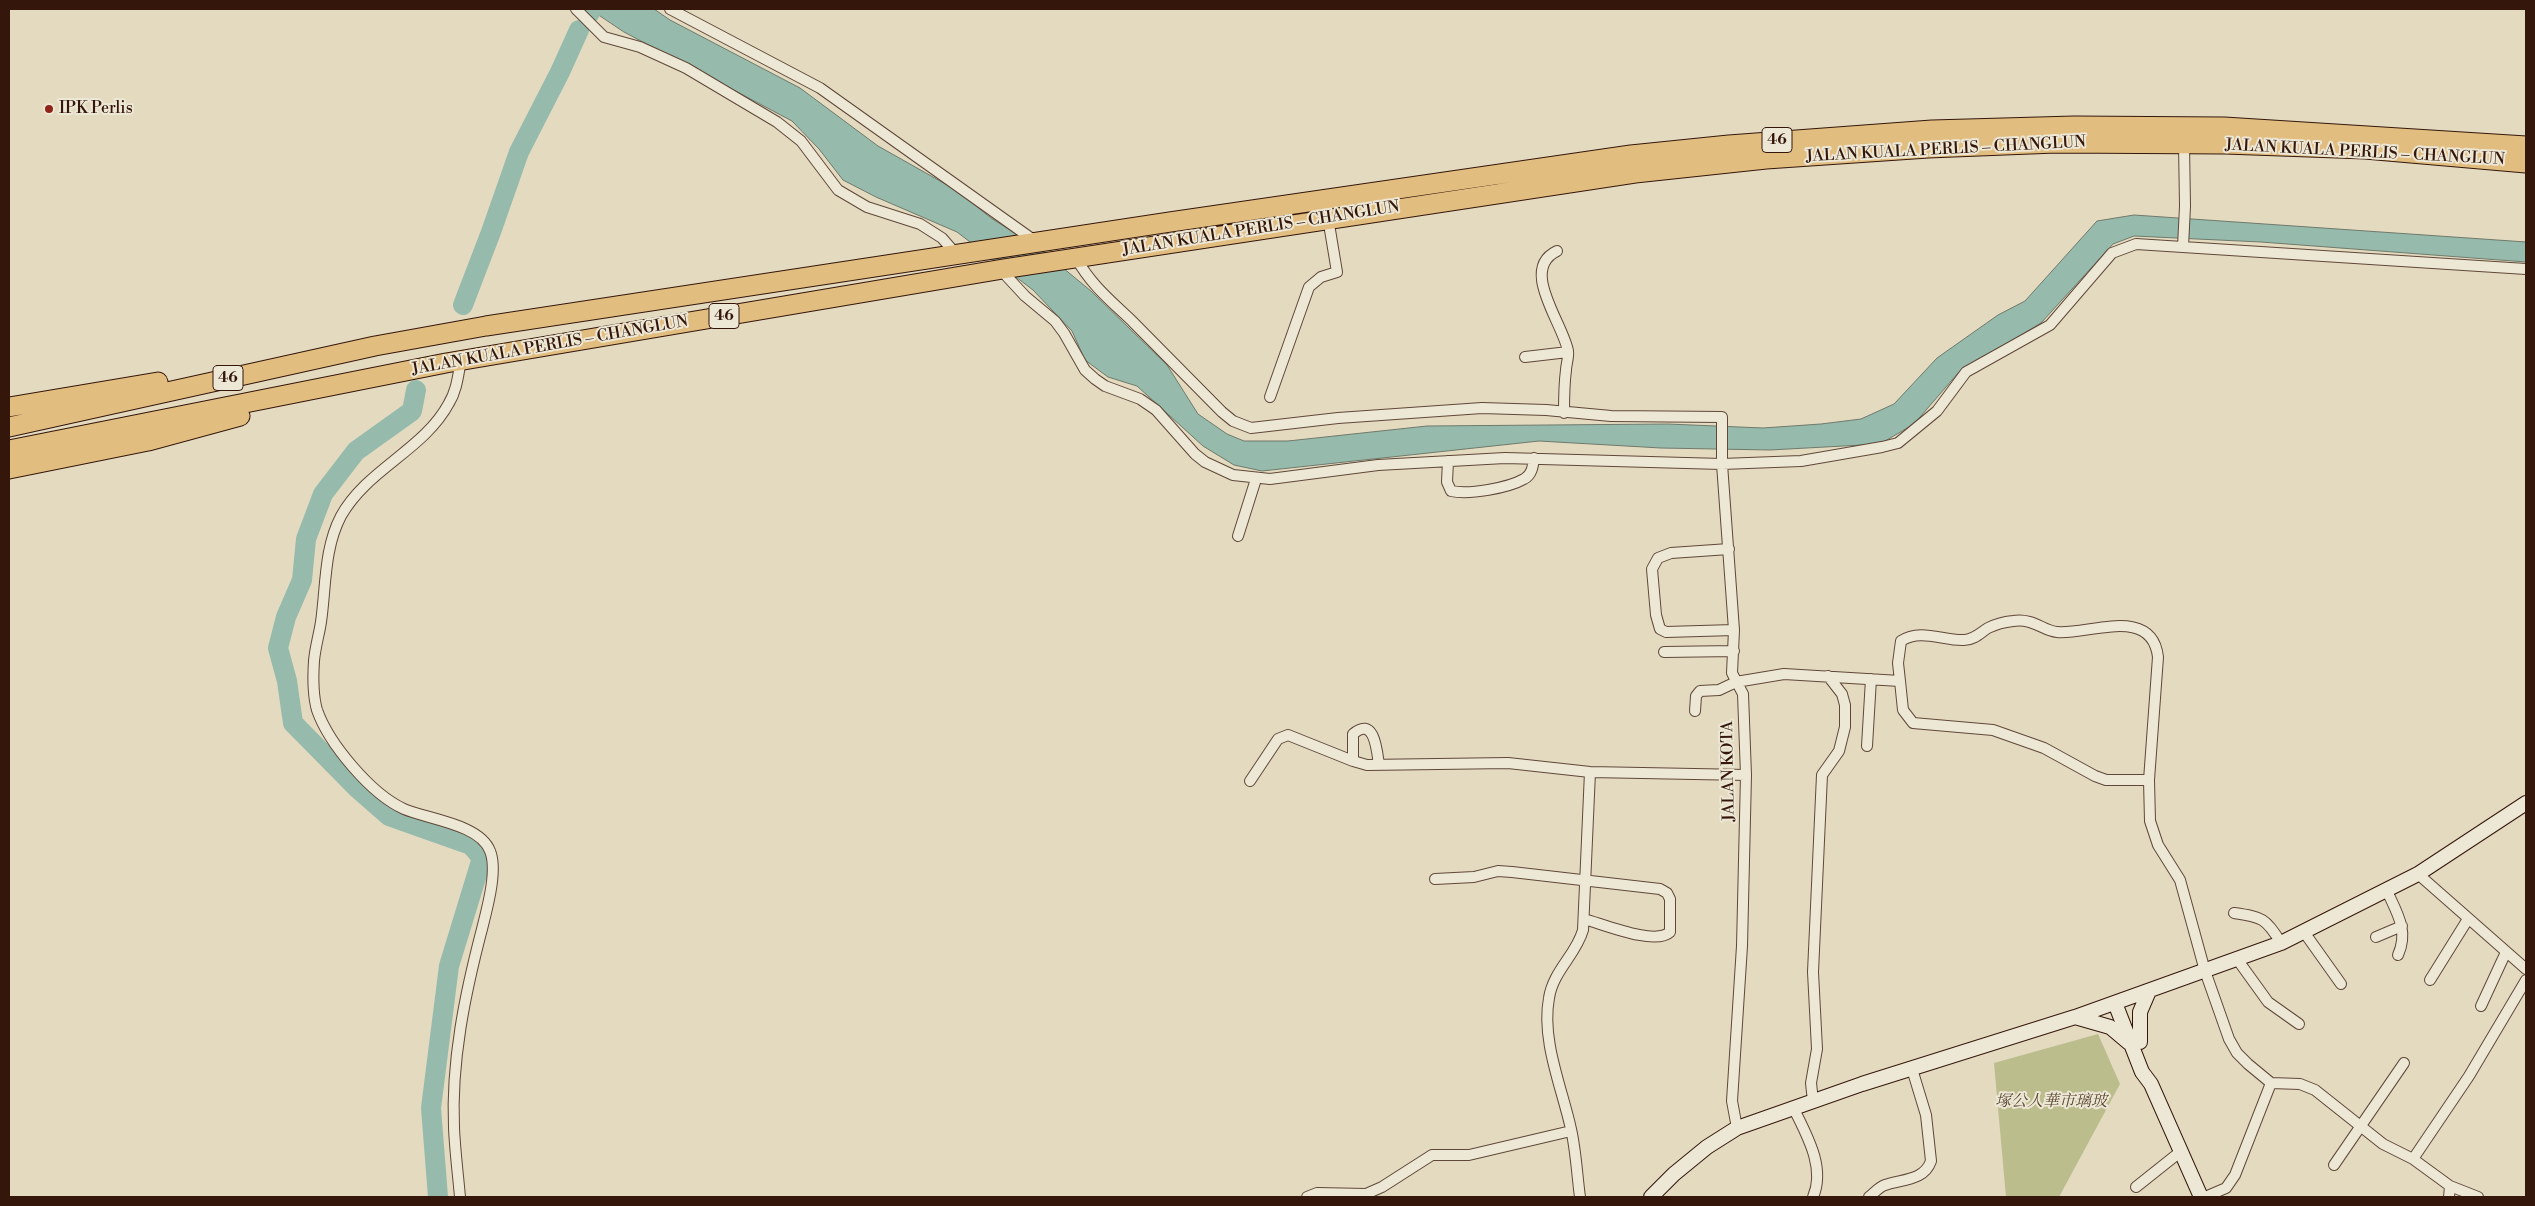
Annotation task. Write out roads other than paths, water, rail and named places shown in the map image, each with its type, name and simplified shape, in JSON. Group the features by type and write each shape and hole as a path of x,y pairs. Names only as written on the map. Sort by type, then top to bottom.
{"highway":[{"path":"2224,127 2331,121 2526,132"},
{"name":"JALAN KUALA PERLIS – CHANGLUN","path":"9,426 364,349 456,331 1035,242 1631,156 1729,144 1941,130 2074,126 2224,127 2526,146"},
{"name":"JALAN KUALA PERLIS – CHANGLUN","path":"9,450 406,372 453,361 1002,269 1635,172 1727,162 2013,144 2184,144 2364,149 2522,164"},
{"path":"9,406 364,349"},
{"path":"9,469 148,441 406,372"}],"main road":[{"path":"1651,1197 1674,1174 1707,1146 1737,1128 1794,1107 2075,1018 2281,944 2418,874 2526,803"},
{"path":"2136,1044 2140,1012 2149,991"},
{"path":"2119,1002 2136,1044 2149,1069 2149,1080 2201,1197"},
{"path":"2075,1018 2110,1028 2136,1044"}],"street":[{"path":"576,9 604,37 631,44 674,62 778,122 801,142 838,190 867,207 920,224 942,238 959,254"},
{"path":"670,9 820,88 1035,242"},
{"path":"2183,243 2184,144"},
{"path":"1270,397 1309,287 1321,277 1337,272 1328,218"},
{"path":"1002,269 1025,296 1055,321 1085,370 1094,379 1105,386 1140,399 1156,410 1195,454 1205,462 1233,475 1256,478 1298,477 1378,464 1534,458 1722,464 1801,461 1898,443 1937,411 1966,372 2050,325 2112,253 2136,244 2183,243 2526,268"},
{"path":"1070,259 1103,295 1222,412 1233,421 1251,428 1454,409 1508,408 1564,413 1564,385 1568,352 1542,279 1542,263 1546,257 1557,251"},
{"path":"1526,357 1568,352"},
{"path":"453,361 456,386 442,415 423,436 356,494 335,529 329,549 314,672 317,709 326,727 346,758 378,791 402,808 469,830 480,839 491,853 492,875 487,906 462,1017 454,1096 454,1129 460,1197"},
{"name":"JALAN KOTA","path":"1564,413 1722,419 1722,464 1734,630 1732,673 1743,694 1746,775 1742,946 1732,1101 1737,1128"},
{"path":"1448,461 1448,487 1450,491 1457,492 1493,488 1525,479 1533,468 1534,458"},
{"path":"1238,536 1256,478"},
{"path":"1729,549 1671,553 1658,558 1652,569 1656,615 1660,629 1666,632 1734,630"},
{"path":"2149,780 2106,780 2044,748 1993,730 1913,723 1903,710 1899,652 1901,641 1909,636 1929,635 1964,640 1974,638 1996,624 2016,621 2038,624 2056,632 2116,625 2137,629 2155,641 2158,656 2149,780 2149,813 2152,831 2180,880 2205,971 2229,1039 2243,1059 2271,1083 2300,1084 2315,1090 2362,1125 2383,1144 2413,1159 2450,1186 2478,1197"},
{"path":"1664,652 1734,651"},
{"path":"1695,711 1696,696 1700,691 1719,690 1736,682 1784,674 1900,681"},
{"path":"1813,1101 1810,1083 1817,1049 1813,972 1822,775 1839,751 1845,726 1845,705 1842,694 1828,676"},
{"path":"1867,746 1872,679"},
{"path":"1353,761 1353,734 1364,728 1372,733 1376,740 1379,765"},
{"path":"1250,781 1278,739 1288,735 1353,761 1379,765 1508,763 1590,772 1746,775"},
{"path":"1580,1197 1572,1131 1550,1044 1547,1013 1548,998 1555,976 1580,942 1584,919 1590,772"},
{"path":"1435,879 1474,877 1498,871 1660,889 1667,893 1672,915 1670,932 1662,937 1635,934 1584,919"},
{"path":"2418,874 2526,969"},
{"path":"2387,891 2402,926 2404,937 2398,955"},
{"path":"2234,913 2262,918 2271,926 2281,944"},
{"path":"2430,980 2468,919"},
{"path":"2376,937 2402,926"},
{"path":"2304,932 2341,984"},
{"path":"2481,1006 2506,952"},
{"path":"2237,959 2268,1002 2299,1024"},
{"path":"2413,1159 2469,1076 2526,980"},
{"path":"2334,1165 2404,1063"},
{"path":"1869,1197 1884,1185 1909,1180 1922,1173 1929,1166 1931,1160 1926,1115 1912,1069"},
{"path":"2205,1197 2226,1188 2235,1175 2271,1083"},
{"path":"1794,1107 1814,1153 1817,1189 1813,1197"},
{"path":"1307,1197 1317,1192 1366,1196 1432,1155 1468,1155 1572,1131"},
{"path":"2136,1187 2180,1152"},
{"path":"2448,1197 2450,1186"}],"waterway":[{"path":"589,14 592,9"},
{"path":"463,305 519,152 579,30"},
{"path":"416,390 412,411 356,451 323,494 306,539 302,580 286,617 278,648 287,681 293,723 357,788 389,816 471,845 482,858 449,966 431,1108 438,1197"}],"place":[{"name":"IPK Perlis","path":"49,109"}],"park label":[{"name":"塚公人華市璃玻","path":"2051,1102"}]}
